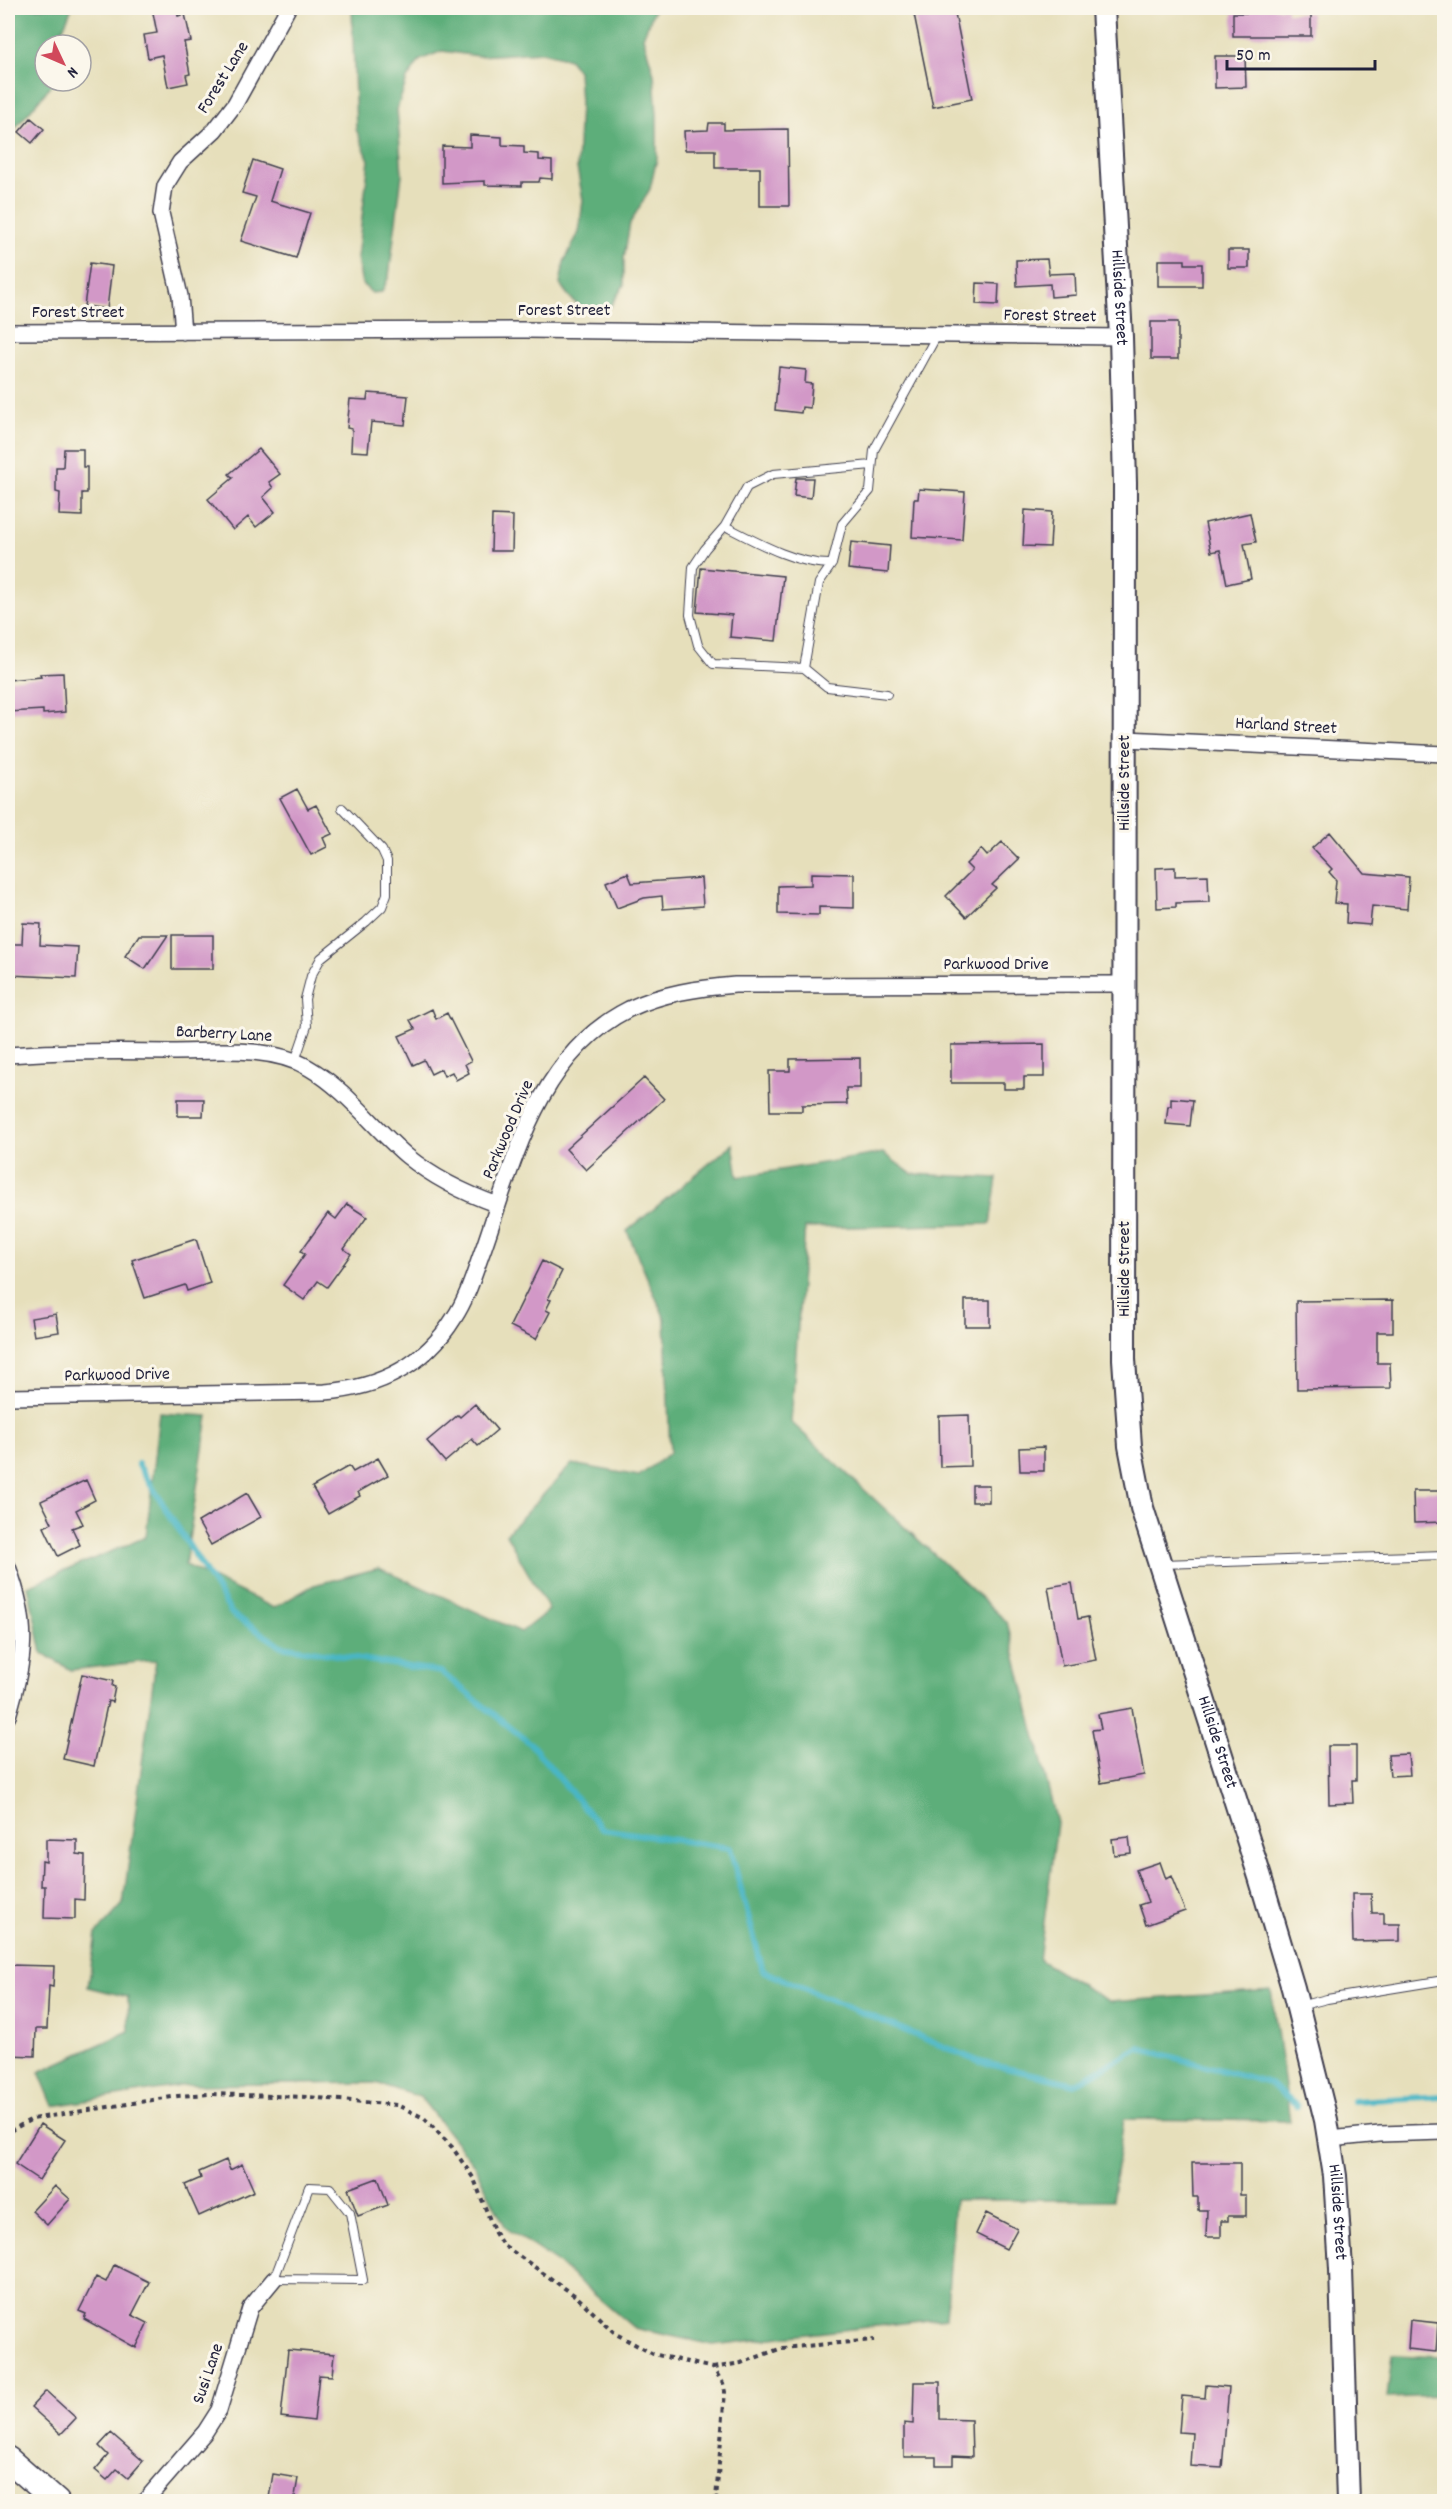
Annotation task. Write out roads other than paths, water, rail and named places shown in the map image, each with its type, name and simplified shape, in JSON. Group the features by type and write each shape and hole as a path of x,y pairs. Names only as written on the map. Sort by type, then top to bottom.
{"main road":[{"path":"8,2459 57,2502"}],"street":[{"name":"Forest Lane","path":"183,332 180,296 161,213 165,186 180,162 214,130 235,104 288,8"},
{"name":"Hillside Street","path":"1103,8 1121,337 1125,483 1124,1359 1127,1412 1137,1489 1260,1877 1298,2006 1330,2139 1335,2176 1344,2321 1348,2502"},
{"name":"Forest Street","path":"8,332 526,330 1121,337"},
{"name":"Harland Street","path":"1126,739 1444,754"},
{"name":"Parkwood Drive","path":"8,1397 325,1392 361,1388 392,1376 433,1345 454,1319 468,1291 531,1118 558,1070 597,1030 627,1010 647,1001 688,990 735,985 1124,984"},
{"name":"Barberry Lane","path":"8,1055 78,1051 251,1053 295,1061 331,1084 406,1155 438,1179 468,1194 498,1205"},
{"path":"8,1567 19,1596 24,1626 20,1661 8,1716"},
{"path":"1330,2139 1380,2134 1444,2132"},
{"name":"Susi Lane","path":"144,2502 205,2432 219,2410 250,2308 274,2279"}],"lane":[{"path":"804,668 819,583 832,564 842,524 870,491 874,450 937,335"},
{"path":"872,465 773,474 747,487 725,526 693,567 690,615 698,645 713,664 804,668 826,687 887,694"},
{"path":"725,526 762,545 817,565 832,564"},
{"path":"295,1061 307,1026 305,999 311,976 321,958 382,907 387,894 387,861 382,850 342,808"},
{"path":"1160,1564 1444,1555"},
{"path":"1298,2006 1444,1980"},
{"path":"309,2187 330,2188 350,2213 363,2280 274,2279 309,2187"}],"waterway":[{"path":"138,1464 232,1614 281,1646 441,1672 530,1743 602,1829 730,1848 763,1971 980,2062 1075,2084 1139,2048 1269,2083 1297,2106"},
{"path":"1353,2101 1444,2096"}]}
